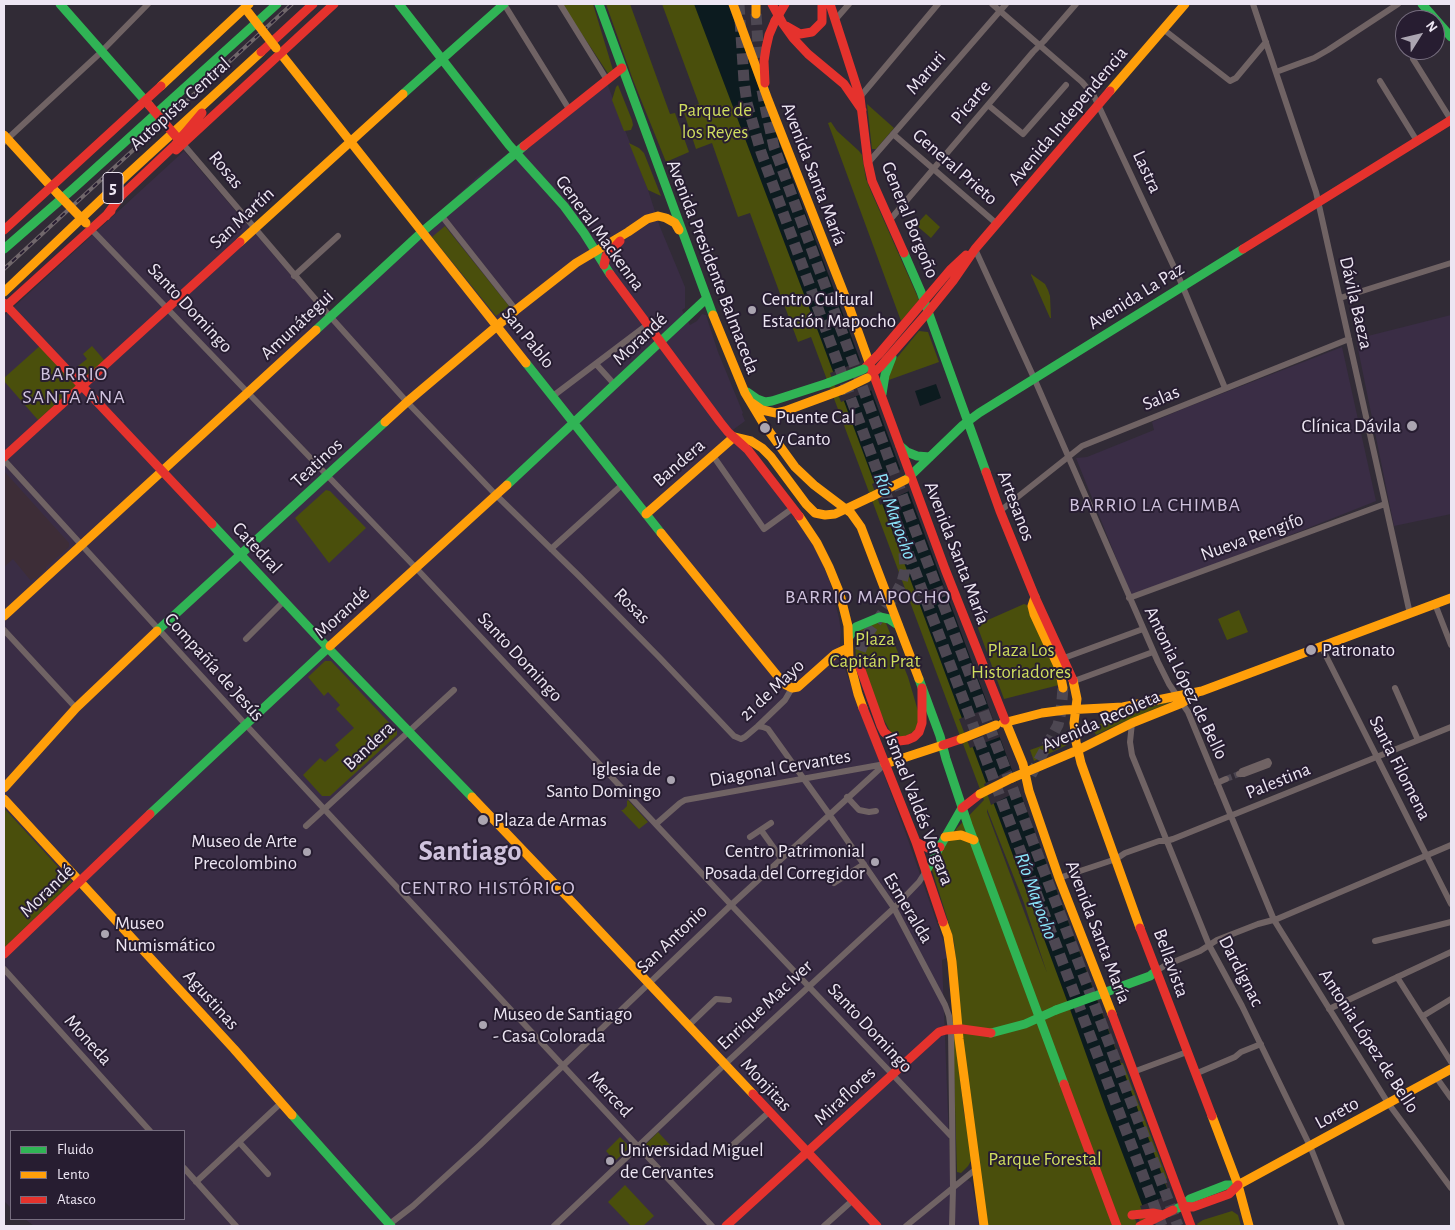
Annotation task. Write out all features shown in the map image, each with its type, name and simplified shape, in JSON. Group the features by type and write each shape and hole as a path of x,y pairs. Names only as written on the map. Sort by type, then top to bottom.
{"main road":[{"name":"Rosas","path":"60,4 181,142"},
{"name":"Autopista Central","path":"4,292 128,174 313,4"},
{"path":"4,306 89,226 106,216 181,142 279,51 334,4"},
{"name":"General Mackenna","path":"399,4 515,152 564,206 660,343 720,422 734,437"},
{"name":"San Martín","path":"4,458 350,141 504,4"},
{"name":"Avenida Presidente Balmaceda","path":"599,4 706,300 749,400 766,428 795,467 808,480 847,509 861,527 943,745 962,808 1117,1226"},
{"name":"Avenida Santa María","path":"733,4 768,100 850,309 868,371 882,396 908,478 1026,772 1029,791 1100,994 1133,1072 1191,1226"},
{"path":"756,4 756,14"},
{"path":"772,4 779,22 801,47 844,84 862,110"},
{"path":"768,100 765,83 765,55 769,35 779,22 785,4"},
{"path":"779,22 800,34 812,32 822,22 822,4"},
{"path":"830,4 860,97 862,110"},
{"name":"Avenida Independencia","path":"749,400 762,410 776,413 785,411 852,386 896,350 953,281 975,249 1185,4"},
{"path":"1422,4 1451,37"},
{"name":"Autopista Central","path":"4,249 274,6"},
{"path":"4,230 54,190 246,7"},
{"name":"San Pablo","path":"246,7 646,514 784,684 792,688"},
{"name":"Amunátegui","path":"4,616 441,215 515,152 622,68"},
{"path":"106,216 128,189 178,141 223,86"},
{"name":"General Borgoño","path":"862,110 872,181 928,312"},
{"name":"Avenida La Paz","path":"734,437 751,441 762,448 813,512 830,515 838,514 908,478 968,421 1034,378 1451,120"},
{"name":"Santo Domingo","path":"5,138 89,226"},
{"name":"Teatinos","path":"4,788 76,708 160,629 408,402 497,325 563,272 647,219 658,216 666,218 671,220 681,232"},
{"path":"604,265 606,256 628,232"},
{"name":"Avenida Independencia","path":"742,386 757,399 768,402 868,371 951,269 975,249"},
{"name":"Morandé","path":"4,954 162,802 706,300"},
{"name":"Catedral","path":"4,306 569,899"},
{"name":"Artesanos","path":"928,312 1000,511 1035,596 1074,681 1076,709"},
{"path":"882,396 885,375 896,350"},
{"name":"Ismael Valdés Vergara","path":"734,437 748,450 793,508 817,544 833,575 844,606 849,637 848,648 851,670 858,694 916,842 948,936 952,962 954,1029 984,1226"},
{"name":"Bandera","path":"646,514 734,437"},
{"path":"899,445 907,452 917,456 930,457"},
{"path":"1035,596 1032,606 1034,614 1059,668 1063,688"},
{"name":"Avenida Recoleta","path":"980,794 1078,750 1179,699 1451,598"},
{"path":"849,637 856,628 880,617 890,619 898,625"},
{"name":"21 de Mayo","path":"792,688 801,684 835,654 848,648"},
{"path":"860,667 881,726 884,732 892,739 899,741 907,740 919,732 922,723 922,688"},
{"name":"Avenida Recoleta","path":"1007,722 1042,713 1123,707 1179,699"},
{"name":"Bellavista","path":"1076,709 1074,723 1078,750 1156,971 1238,1185 1249,1226"},
{"name":"San Antonio","path":"885,764 1007,722"},
{"name":"Enrique Mac Iver","path":"926,871 962,808 980,794"},
{"name":"Agustinas","path":"4,799 282,1102 389,1226"},
{"path":"946,838 961,835 974,840"},
{"path":"916,842 930,849 940,847"},
{"name":"Monjitas","path":"569,899 877,1226"},
{"path":"954,1029 995,1033 1025,1024 1056,1010 1150,976 1156,971"},
{"name":"Miraflores","path":"726,1226 936,1034 941,1031 954,1029"},
{"name":"Loreto","path":"1140,1226 1183,1206 1190,1199 1226,1185 1238,1185 1451,1069"},
{"path":"1109,1205 1122,1215 1153,1213 1164,1215"}],"street":[{"path":"5,138 102,51 148,4"},
{"path":"504,4 569,109"},
{"path":"560,4 608,80"},
{"path":"835,20 849,4"},
{"path":"860,97 938,4"},
{"name":"Lastra","path":"992,4 1093,94 1183,286 1225,388"},
{"name":"Maruri","path":"868,163 1006,4"},
{"name":"Picarte","path":"889,221 1076,4"},
{"name":"Dávila Baeza","path":"1253,4 1316,192 1410,614"},
{"path":"1276,72 1314,58 1398,4"},
{"path":"1163,29 1230,81 1236,78 1266,42"},
{"path":"1414,60 1451,120"},
{"path":"1380,81 1417,141"},
{"path":"988,105 1023,134 1066,85"},
{"name":"General Prieto","path":"893,134 996,224"},
{"name":"Rosas","path":"181,142 330,318 408,402 496,495 659,657 734,736 743,739"},
{"name":"San Pablo","path":"441,215 516,310"},
{"name":"Santo Domingo","path":"89,226 416,568 731,905 952,1137"},
{"path":"294,276 338,236"},
{"name":"Antonia López de Bello","path":"975,249 1034,378 1162,672 1188,712 1274,920 1388,1103 1451,1188"},
{"path":"1340,298 1451,263"},
{"path":"553,396 647,325"},
{"name":"Salas","path":"1000,511 1082,446 1349,339"},
{"path":"596,364 615,385"},
{"name":"Compañía de Jesús","path":"4,458 246,724 485,982"},
{"path":"716,460 764,529 793,508"},
{"path":"551,549 622,484"},
{"name":"Nueva Rengifo","path":"1129,598 1385,504"},
{"path":"246,638 284,601"},
{"path":"1435,604 1451,645"},
{"path":"1064,658 1143,629"},
{"path":"4,630 76,708"},
{"name":"Santa Filomena","path":"1322,646 1451,904"},
{"path":"1074,681 1153,652"},
{"name":"21 de Mayo","path":"743,739 785,700 792,688"},
{"path":"1395,688 1418,740"},
{"name":"Bandera","path":"306,826 454,690"},
{"name":"Dardignac","path":"1132,723 1130,742 1132,755 1209,944 1242,1006 1310,1146 1342,1226"},
{"name":"Esmeralda","path":"758,726 763,726 768,730 894,908 945,1004 954,1029 952,1137"},
{"name":"Palestina","path":"1059,878 1116,859 1125,853 1159,841 1166,841 1451,727"},
{"name":"Diagonal Cervantes","path":"656,824 680,803 691,799 885,764"},
{"name":"San Antonio","path":"389,1226 426,1195 781,858 885,764"},
{"path":"1217,783 1226,779"},
{"path":"847,797 859,810 876,811"},
{"path":"750,837 771,823"},
{"path":"760,830 781,858"},
{"path":"1156,971 1200,951 1217,940 1274,920 1451,845"},
{"path":"834,883 864,864"},
{"name":"Enrique Mac Iver","path":"555,1226 724,1065 894,908 919,882 926,871"},
{"path":"1375,942 1451,922"},
{"path":"1329,1008 1451,952"},
{"name":"Moneda","path":"4,969 149,1130"},
{"path":"1397,977 1451,1062"},
{"name":"Merced","path":"485,982 712,1226"},
{"path":"688,1026 716,999 729,1000"},
{"path":"1423,1016 1451,999"},
{"path":"1195,1074 1261,1044"},
{"path":"1133,1072 1187,1052"},
{"path":"1436,1077 1451,1098"},
{"path":"196,1182 282,1102"},
{"path":"726,1151 769,1112"},
{"path":"952,1137 952,1226"},
{"path":"239,1142 268,1174"},
{"path":"185,1169 236,1226"},
{"path":"906,1226 976,1169"},
{"path":"824,1226 852,1200"}],"shaded area":[{"path":"605,78 648,190 660,227 685,287 685,308 682,310 690,325 697,321 702,314 706,315 718,352 743,413 745,421 730,432 802,526 817,551 829,579 841,632 839,653 906,834 947,952 947,958 942,960 951,1192 967,1180 971,1182 980,1226 34,1226 26,1220 185,1220 185,1130 10,1130 10,1207 4,1201 4,948 72,882 4,808 4,316 184,151 327,317 477,177"},
{"name":"Clínica Dávila","path":"1451,315 1451,514 1394,526 1356,339"},
{"path":"1342,347 1376,501 1131,595 1076,458 1087,457 1154,430 1152,422"},
{"path":"4,471 69,543 69,547 46,567 36,579 34,578 31,581 13,559 4,567"}],"green space":[{"path":"562,4 593,4 613,70 609,75"},
{"name":"Parque de los Reyes","path":"606,4 630,4 670,114 675,113 689,152 666,162 633,80"},
{"name":"Parque Forestal","path":"662,4 727,4 1121,1063 1123,1063 1167,1178 1165,1180 1168,1192 1181,1226 1142,1226 1135,1210 1132,1212 1138,1226 988,1226 959,1021 958,980 954,942 931,867 957,828 984,800 811,337 798,342 750,213 738,217 712,143 696,149 683,110 699,104","holes":["987,809 1024,903 1047,973"]},
{"path":"618,85 632,120 631,130 624,131 612,100"},
{"path":"867,104 894,128 876,149 872,149"},
{"path":"831,122 837,131 862,155 866,179 919,300 901,321 828,123"},
{"path":"629,143 644,153 661,196 648,190"},
{"path":"926,214 940,227 931,238 916,225"},
{"path":"445,226 509,306 496,316 432,237"},
{"path":"1031,274 1045,284 1048,290 1051,318 1050,318"},
{"path":"919,331 928,332 939,362 886,381 891,365"},
{"path":"41,345 77,385 38,420 4,381 4,378"},
{"path":"92,346 105,361 87,376 78,366 87,359 83,354"},
{"path":"326,490 330,491 366,528 329,563 295,518"},
{"name":"Plaza Los Historiadores","path":"1024,604 1027,605 1053,662 1059,685 1004,699 978,628 981,623"},
{"path":"1239,610 1248,632 1227,640 1218,619"},
{"name":"Plaza Capitán Prat","path":"883,616 908,677 918,711 918,729 902,738 891,733 856,668 855,630"},
{"path":"325,661 331,661 397,731 397,735 330,796 322,796 303,775 320,758 325,762 339,750 335,745 354,728 336,709 340,705 328,692 324,696 308,677"},
{"path":"1173,701 1096,735 1092,727 1128,713"},
{"path":"1069,736 1067,745 1034,761 1030,750"},
{"path":"628,800 648,822 639,829 621,810 627,806"},
{"path":"4,808 72,882 4,948"},
{"path":"954,1037 964,1113 972,1152 971,1161 961,1173 957,1172"},
{"path":"658,1132 670,1145 656,1157 645,1145"},
{"path":"620,1137 630,1147 615,1161 606,1151"},
{"path":"625,1185 654,1216 643,1226 631,1226 608,1202"},
{"path":"1232,1211 1238,1215 1241,1226 1198,1226 1197,1224 1203,1220"}],"water":[{"name":"Río Mapocho","path":"694,4 728,4 1181,1226 1150,1226 819,334"},
{"path":"936,384 941,398 920,406 915,391"}],"pier":[{"path":"861,361 872,390 841,402 830,373"},
{"path":"901,469 909,491 880,505 872,484"},
{"path":"943,585 947,594 917,605 914,596"},
{"path":"989,708 1000,737 970,748 959,719"},
{"path":"1011,769 1020,790 991,805 984,784"},
{"path":"1169,1190 1184,1226 1148,1226 1140,1206 1164,1197 1168,1194"}],"tunnel":[{"path":"739,4 747,103 761,152 878,473 1162,1226"},
{"path":"756,14 760,74"},
{"path":"762,90 774,147 911,519 1178,1226"},
{"path":"860,667 859,655 866,636 894,597 902,582 905,570 904,553"},
{"path":"1031,775 1058,725 1063,688"},
{"path":"1226,779 1239,774"}],"railway":[{"path":"4,269 292,4"}],"traffic: fast":[{"path":"60,4 149,105"},
{"path":"4,249 277,4"},
{"path":"399,4 509,145 564,206 610,274"},
{"path":"403,94 504,4"},
{"path":"599,4 713,315"},
{"path":"1422,4 1451,37"},
{"path":"316,330 422,232 524,146"},
{"path":"907,479 963,425 979,413 1243,249"},
{"path":"904,253 921,292 986,472"},
{"path":"507,485 706,299"},
{"path":"882,394 885,375 892,357"},
{"path":"526,363 661,533"},
{"path":"828,383 864,369"},
{"path":"747,392 765,402 828,383"},
{"path":"157,631 385,422"},
{"path":"900,446 907,452 917,456 930,457"},
{"path":"212,524 328,648 472,797"},
{"path":"849,637 856,627 880,617 889,619 898,625"},
{"path":"150,814 330,646"},
{"path":"919,679 940,736 968,825 1064,1084"},
{"path":"926,871 962,808"},
{"path":"1098,995 1150,976 1156,971"},
{"path":"1056,1010 1095,996"},
{"path":"991,1033 1025,1024 1056,1010"},
{"path":"292,1115 391,1226"},
{"path":"1178,1208 1190,1199 1226,1185 1238,1185"}],"traffic: slow":[{"path":"161,86 249,4"},
{"path":"733,4 870,365"},
{"path":"756,4 756,14"},
{"path":"1110,91 1185,4"},
{"path":"248,12 276,48"},
{"path":"4,292 128,174 261,52"},
{"path":"281,54 526,363"},
{"path":"240,242 403,94"},
{"path":"4,135 56,192"},
{"path":"57,193 86,223"},
{"path":"385,422 516,310 576,263 647,219 658,216 666,218 675,223 679,230"},
{"path":"713,315 745,393 763,423 795,467 814,485 851,513 861,527 919,679"},
{"path":"4,616 316,330"},
{"path":"842,390 867,378"},
{"path":"752,403 762,410 776,413 842,390"},
{"path":"646,514 734,437"},
{"path":"734,437 751,441 762,448 815,513 835,514 871,497"},
{"path":"871,497 905,480"},
{"path":"330,646 507,485"},
{"path":"799,516 817,543 840,594 848,626 849,659 863,708"},
{"path":"661,533 784,684 792,688 798,687 835,654 848,648"},
{"path":"1035,597 1032,606 1034,614 1059,668 1063,688"},
{"path":"1003,723 1042,713 1123,707 1202,691 1451,598"},
{"path":"4,788 76,708 157,631"},
{"path":"1073,680 1077,699 1074,723 1081,763 1140,928"},
{"path":"1012,778 1078,750 1132,723 1182,703 1195,695"},
{"path":"1005,720 1023,764 1029,791 1059,878 1112,1014"},
{"path":"961,739 996,725"},
{"path":"885,764 943,745"},
{"path":"980,794 1012,778"},
{"path":"472,797 753,1094"},
{"path":"4,799 234,1049 292,1115"},
{"path":"945,837 961,835 974,840"},
{"path":"943,922 948,936 952,962 959,1039 984,1226"},
{"path":"1238,1185 1451,1069"},
{"path":"1212,1116 1238,1185 1249,1226"}],"traffic: jam":[{"path":"261,52 313,4"},
{"path":"176,150 334,4"},
{"path":"772,4 793,38 808,54 844,84 862,110"},
{"path":"775,21 785,4"},
{"path":"786,26 800,34 812,32 822,22 822,4"},
{"path":"830,4 860,97 872,181 904,253"},
{"path":"765,83 764,61 766,48 775,21"},
{"path":"524,146 622,68"},
{"path":"4,230 161,86"},
{"path":"870,376 928,312 953,281 975,249 1110,91"},
{"path":"149,105 180,141"},
{"path":"106,216 121,196 175,145 202,113"},
{"path":"1243,249 1451,120"},
{"path":"4,308 111,211"},
{"path":"604,265 606,256 620,241"},
{"path":"4,457 240,242"},
{"path":"866,367 951,269 966,255"},
{"path":"610,274 720,422 748,450 799,516"},
{"path":"4,303 212,524"},
{"path":"870,365 945,569 1005,720"},
{"path":"986,472 1035,597 1073,680"},
{"path":"860,667 881,726 884,732 892,739 899,741 907,740 919,732 922,723 922,688"},
{"path":"863,708 916,842 943,922"},
{"path":"943,745 961,739"},
{"path":"962,808 980,794"},
{"path":"4,954 150,814"},
{"path":"916,842 930,849 940,847"},
{"path":"1140,928 1212,1116"},
{"path":"1112,1014 1191,1226"},
{"path":"726,1226 939,1032 962,1029 991,1033"},
{"path":"1064,1084 1117,1226"},
{"path":"753,1094 877,1226"},
{"path":"1183,1206 1193,1207 1229,1194 1238,1185"},
{"path":"1140,1226 1173,1210"},
{"path":"1132,1215 1153,1213 1163,1215"}],"place":[{"name":"Centro Cultural Estación Mapocho","path":"752,310"},
{"name":"Clínica Dávila","path":"1412,426"},
{"name":"Puente Cal y Canto","path":"765,428"},
{"name":"Patronato","path":"1311,650"},
{"name":"Iglesia de Santo Domingo","path":"671,780"},
{"name":"Plaza de Armas","path":"483,820"},
{"name":"Museo de Arte Precolombino","path":"307,852"},
{"name":"Centro Patrimonial Posada del Corregidor","path":"875,862"},
{"name":"Museo Numismático","path":"105,934"},
{"name":"Museo de Santiago - Casa Colorada","path":"483,1025"},
{"name":"Universidad Miguel de Cervantes","path":"610,1161"}],"district":[{"name":"BARRIO SANTA ANA","path":"74,386"},
{"name":"BARRIO LA CHIMBA","path":"1155,505"},
{"name":"BARRIO MAPOCHO","path":"868,597"},
{"name":"Santiago","path":"470,851"},
{"name":"CENTRO HISTÓRICO","path":"488,888"}]}
